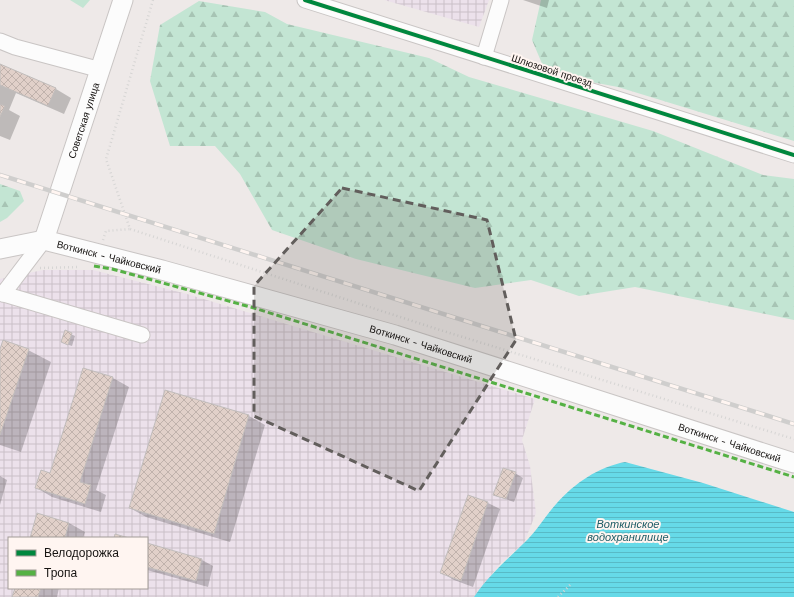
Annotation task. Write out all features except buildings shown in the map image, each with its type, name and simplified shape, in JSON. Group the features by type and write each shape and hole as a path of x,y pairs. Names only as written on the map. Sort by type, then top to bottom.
{"main road":[{"name":"Советская улица","path":"44,240 123,0"},
{"path":"0,249 44,240"},
{"name":"Воткинск - Чайковский","path":"44,240 162,270 394,335 794,463"}],"street":[{"name":"Шлюзовой проезд","path":"305,0 794,155"},
{"path":"484,57 501,0"},
{"path":"0,41 15,47 101,70"},
{"path":"44,240 2,294 142,335"}],"path":[{"path":"153,0 106,159 130,229 447,332 794,439"},
{"path":"558,597 571,584"}],"highlighted area":[{"path":"342,188 487,220 516,340 419,491 254,416 254,286"}],"shaded area":[{"path":"384,0 489,0 479,27"},
{"path":"43,270 93,270 187,294 535,399 522,440 530,466 536,513 524,543 500,564 474,597 0,597 0,279"}],"green space":[{"path":"70,0 90,0 83,8"},
{"path":"541,0 794,0 794,141 618,87 586,81 543,66 532,40"},
{"path":"199,1 265,12 287,24 429,58 469,77 653,131 763,175 794,179 794,320 635,287 579,296 531,280 475,288 356,259 272,230 240,174 215,146 170,146 150,81 160,25"},
{"path":"0,184 20,191 24,201 7,218 0,222"}],"water":[{"name":"Воткинское водохранилище","path":"625,462 703,483 794,512 794,597 474,597 492,575 529,538 553,508 571,489 596,472 615,464"}],"railway":[{"path":"0,175 794,424"}],"marked path":[{"path":"94,266 112,269 254,308 794,477"}],"cycle path":[{"path":"305,0 794,155"}]}
